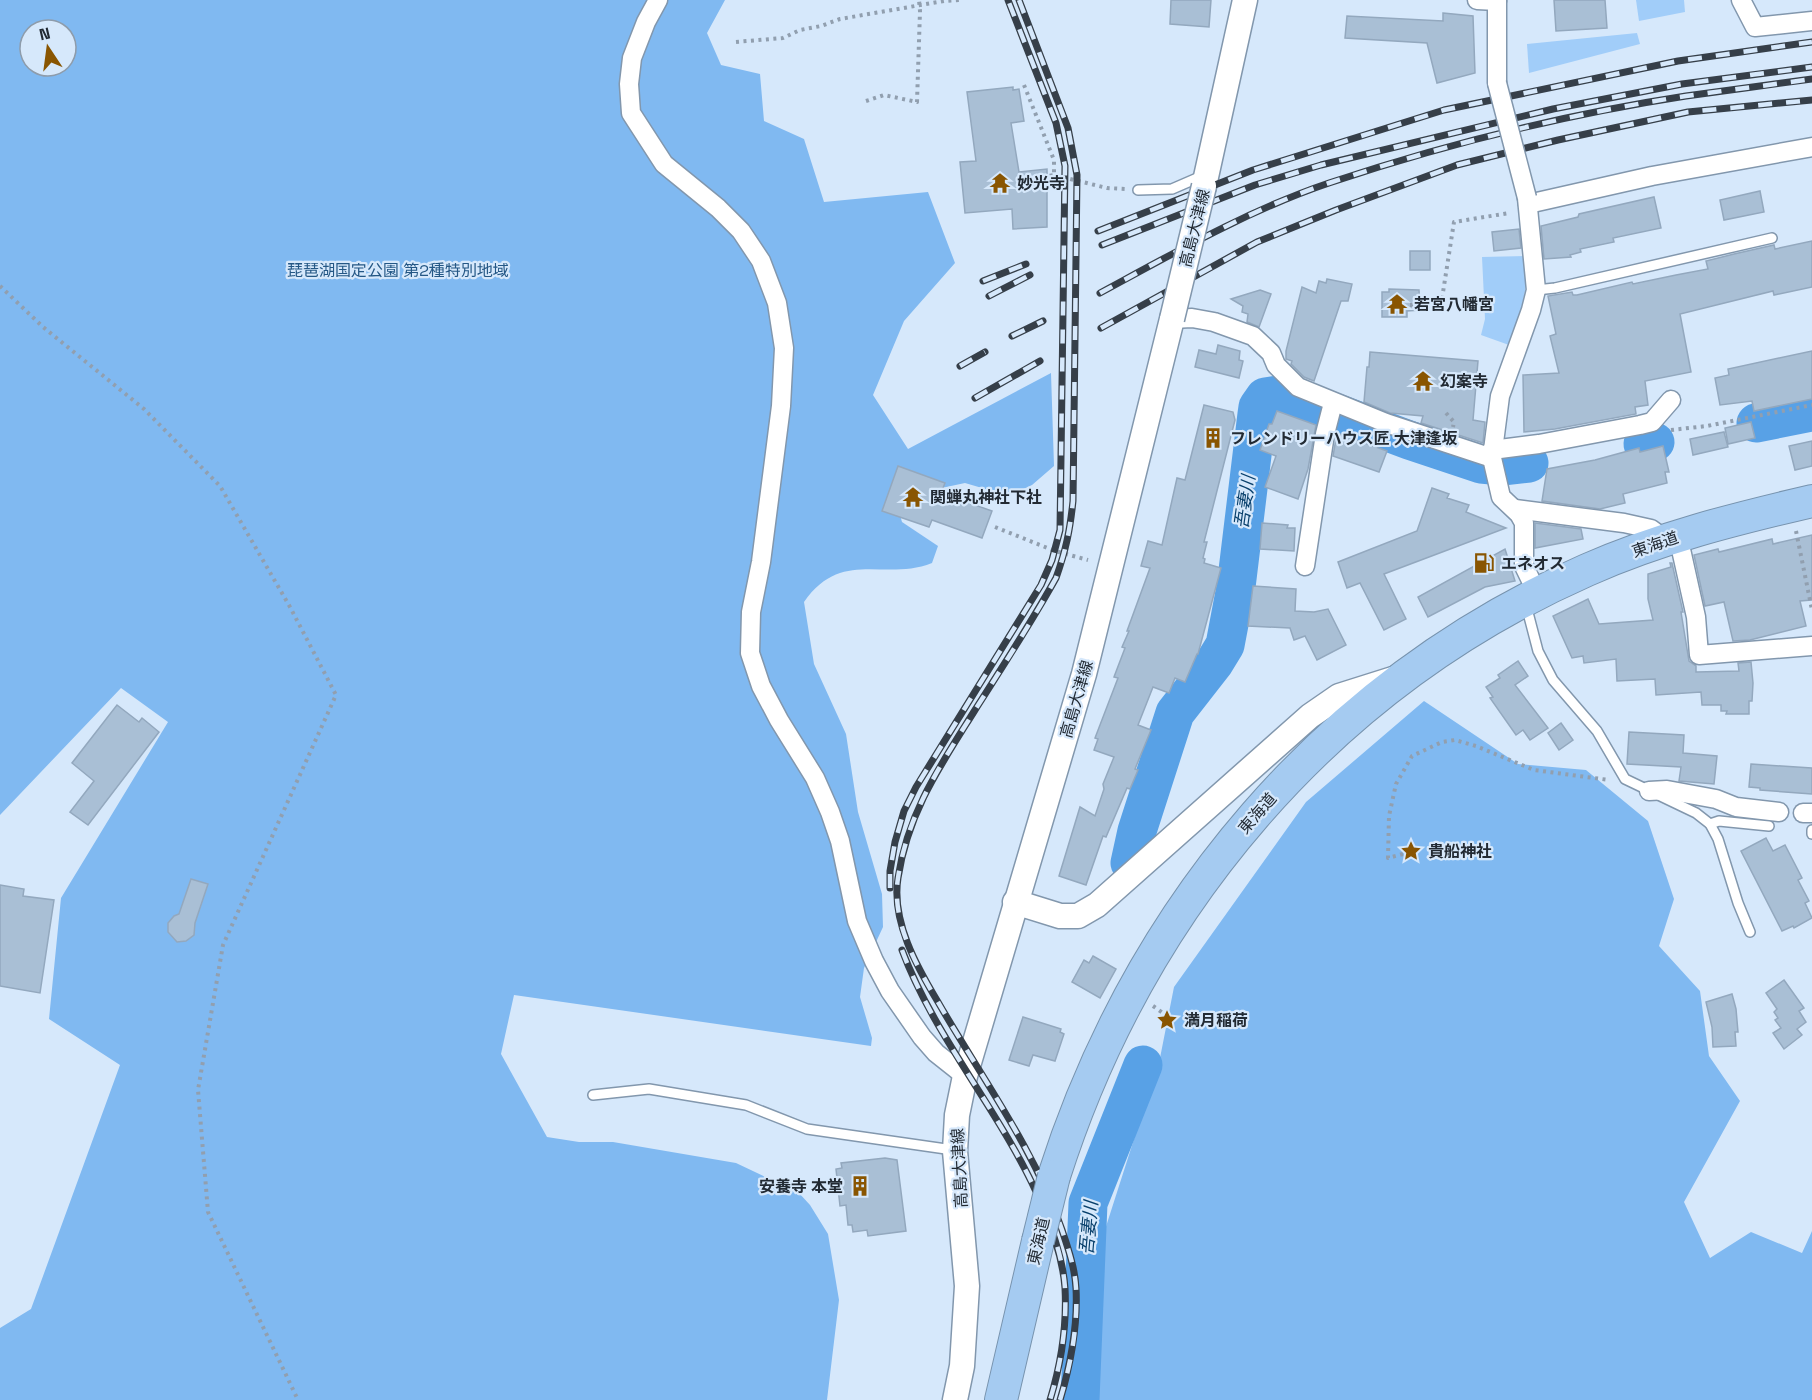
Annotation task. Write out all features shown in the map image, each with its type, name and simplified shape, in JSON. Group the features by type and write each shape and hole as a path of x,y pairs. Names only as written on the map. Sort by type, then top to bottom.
{"highway":[{"name":"東海道","path":"1002,1400 1054,1176 1080,1100 1107,1041 1159,945 1226,849 1259,809 1299,767 1374,698 1465,634 1531,597 1624,554 1672,538 1804,512"}],"main road":[{"name":"高島大津線","path":"956,1400 962,1366 967,1286 955,1150 957,1115 964,1076 1084,674 1206,180 1245,0"},
{"path":"1015,902 1060,916 1078,916 1097,905 1310,716 1339,696 1402,677"}],"street":[{"path":"657,0 632,58 629,84 631,113 664,164 718,208 741,231 761,261 777,303 784,348 780,416 761,562 751,612 750,653 761,686 814,778 830,812 840,841 857,921 874,961 890,991 922,1037 936,1053 964,1076"},
{"path":"1477,0 1497,1 1497,83 1522,205 1536,290 1500,396 1493,460 1501,497 1515,509 1524,524 1524,566 1531,597"},
{"path":"1741,0 1755,27 1812,21"},
{"path":"1522,205 1652,176 1812,147"},
{"path":"1172,319 1192,318 1214,322 1253,336 1271,353 1276,365 1298,387 1331,411 1493,460 1539,444 1652,422 1671,400"},
{"path":"1305,566 1325,434 1331,411"},
{"path":"1515,509 1624,523 1651,529 1672,538 1696,617 1699,654 1812,646"},
{"path":"1649,791 1667,790 1716,799 1774,819"}],"lane":[{"path":"1138,190 1172,189 1206,180"},
{"path":"1536,290 1555,288 1773,238"},
{"path":"1531,597 1538,651 1553,680 1597,731 1625,778 1696,813 1710,824 1718,839 1738,903 1750,932"},
{"path":"1710,824 1719,821 1774,819"},
{"path":"593,1095 649,1089 746,1105 807,1129 955,1150"}],"path":[{"path":"866,101 884,94 917,102 919,0"},
{"path":"736,42 783,38 800,30 840,20 960,0"},
{"path":"1024,85 1054,160 1054,175"},
{"path":"1020,180 1054,175 1107,188 1138,190"},
{"path":"1410,304 1441,305 1454,222 1522,205"},
{"path":"0,286 43,327 144,409 220,486 290,607 336,694 223,945 198,1090 208,1212 298,1400"},
{"path":"1640,425 1669,430 1707,426 1812,405"},
{"path":"1804,512 1812,610"},
{"path":"995,527 1055,551 1088,560"},
{"path":"1403,854 1388,858 1389,816 1396,784 1412,756 1442,742 1455,740 1476,746 1534,770 1612,780 1625,778"}],"shaded area":[{"path":"1636,0 1684,0 1685,12 1639,21"},
{"path":"1637,33 1640,44 1529,73 1527,44"},
{"path":"1529,256 1523,302 1509,345 1481,335 1485,319 1482,257"}],"green space":[{"name":"琵琶湖国定公園 第2種特別地域","path":"0,0 725,0 707,33 721,65 760,74 764,121 804,139 824,202 928,192 955,263 904,321 873,395 908,449 1051,373 1054,466 1032,485 1017,492 999,493 965,483 904,496 900,515 902,522 938,546 932,563 897,570 849,571 833,576 818,586 804,602 814,664 846,734 858,812 882,894 883,927 864,968 860,997 872,1038 871,1046 514,995 501,1054 547,1137 579,1142 613,1142 736,1163 799,1193 810,1205 828,1234 839,1300 827,1400 0,1400 0,1328 31,1309 120,1065 49,1019 61,898 168,722 121,688 0,815"},
{"path":"1424,701 1518,764 1586,770 1648,821 1674,899 1659,946 1700,991 1709,1056 1740,1101 1684,1202 1710,1258 1751,1232 1802,1253 1812,1231 1812,1400 1095,1400 1102,1239 1160,1058 1174,987 1306,802"}],"building":[{"path":"1171,0 1211,0 1209,27 1170,24"},
{"path":"1554,0 1605,0 1607,28 1556,31"},
{"path":"1443,13 1473,16 1475,73 1437,83 1427,43 1345,38 1347,16 1443,21"},
{"path":"1013,87 1013,90 1019,89 1024,121 1011,123 1019,172 1047,169 1047,227 1013,229 1012,209 965,213 960,162 976,161 967,92"},
{"path":"1760,191 1764,212 1724,220 1720,200"},
{"path":"1654,197 1661,228 1613,238 1614,242 1580,249 1581,252 1570,255 1571,257 1544,259 1541,226 1578,217 1579,214"},
{"path":"1519,229 1521,248 1494,251 1492,232"},
{"path":"1812,241 1812,287 1774,295 1773,291 1680,314 1691,372 1645,381 1648,405 1635,407 1636,414 1555,429 1524,432 1523,375 1559,373 1550,336 1556,334 1548,296 1572,292 1573,295 1577,295 1632,282 1633,284 1708,269 1706,261 1774,245 1775,249"},
{"path":"1410,251 1430,251 1430,270 1410,270"},
{"path":"1327,279 1352,284 1348,301 1341,301 1314,381 1304,377 1291,364 1292,361 1286,359 1286,351 1302,287 1316,293 1319,281 1326,283"},
{"path":"1389,289 1419,290 1420,310 1407,311 1407,317 1382,317 1382,292 1389,292"},
{"path":"1260,290 1271,294 1259,327 1247,322 1248,314 1242,312 1243,306 1231,299"},
{"path":"1218,345 1240,351 1239,360 1243,361 1239,378 1195,367 1199,350 1216,354"},
{"path":"1812,351 1812,399 1754,411 1752,401 1720,405 1715,378 1729,375 1728,369"},
{"path":"1370,352 1478,361 1473,420 1485,422 1483,443 1421,423 1423,416 1390,413 1364,402"},
{"path":"1204,405 1233,412 1235,420 1204,542 1207,542 1204,563 1221,568 1198,654 1185,682 1175,678 1169,693 1153,687 1138,725 1151,730 1135,769 1138,770 1130,789 1127,788 1106,837 1103,836 1086,885 1059,876 1080,807 1095,816 1104,789 1103,784 1114,757 1094,750 1098,739 1095,738 1118,678 1114,677 1125,648 1122,647 1150,568 1141,566 1148,541 1162,545 1177,478 1185,480"},
{"path":"1277,411 1316,425 1308,469 1298,499 1265,487 1276,456 1260,450 1269,424 1272,424"},
{"path":"1751,422 1755,438 1728,444 1725,428"},
{"path":"1724,432 1728,447 1693,455 1690,439"},
{"path":"1337,433 1387,451 1379,472 1333,456"},
{"path":"1812,441 1812,466 1795,470 1789,446"},
{"path":"1663,446 1669,472 1665,472 1667,483 1623,494 1625,503 1600,509 1542,501 1547,469 1595,460 1639,448 1640,452"},
{"name":"関蝉丸神社下社","path":"898,466 945,483 941,493 992,511 982,538 932,520 929,527 882,511"},
{"path":"1432,488 1449,494 1447,498 1469,505 1466,512 1506,528 1384,574 1406,619 1384,630 1360,583 1347,588 1338,562 1417,531"},
{"path":"1262,523 1288,525 1287,528 1295,528 1294,551 1260,549"},
{"path":"1535,523 1581,529 1583,539 1535,548"},
{"path":"1812,535 1812,600 1800,601 1806,626 1750,640 1733,641 1724,602 1705,606 1694,555 1718,549 1719,552 1772,539 1773,544"},
{"path":"1505,549 1515,581 1485,587 1428,617 1418,597"},
{"path":"1670,563 1672,563 1683,612 1681,612 1689,661 1696,666 1696,672 1739,671 1738,663 1751,662 1753,683 1749,714 1726,714 1727,711 1721,711 1721,705 1702,705 1701,692 1656,695 1655,679 1617,681 1616,659 1584,663 1583,656 1572,658 1553,616 1588,599 1599,624 1653,620 1648,599 1648,574 1671,567"},
{"path":"1253,586 1296,589 1295,611 1314,612 1328,609 1346,645 1317,660 1305,636 1294,640 1290,628 1248,626"},
{"path":"1518,661 1528,676 1515,685 1548,728 1530,740 1523,730 1516,735 1490,698 1493,697 1486,687 1500,678 1498,675"},
{"path":"117,705 139,722 142,718 159,732 88,825 70,812 94,781 72,763"},
{"path":"1561,723 1573,740 1559,750 1548,733"},
{"path":"1629,732 1684,735 1683,753 1717,756 1714,784 1679,781 1681,767 1627,764"},
{"path":"1751,764 1812,768 1812,794 1749,787"},
{"path":"1766,838 1773,851 1785,845 1802,878 1798,880 1809,901 1805,903 1812,918 1794,928 1793,926 1782,931 1741,851"},
{"path":"191,879 208,884 195,923 194,935 186,941 177,942 168,932 168,923 179,914"},
{"path":"0,885 24,889 23,896 54,900 40,993 0,986"},
{"path":"1093,956 1116,969 1100,998 1072,982 1084,960 1089,963"},
{"path":"1784,980 1804,1008 1799,1011 1806,1022 1797,1029 1802,1035 1784,1049 1773,1033 1781,1028 1775,1020 1778,1018 1774,1012 1777,1009 1766,993"},
{"path":"1732,994 1738,1032 1735,1032 1736,1046 1713,1047 1712,1027 1706,1002"},
{"path":"1023,1017 1061,1029 1060,1032 1064,1034 1055,1061 1033,1055 1029,1066 1009,1060"},
{"path":"885,1158 897,1160 906,1231 868,1236 867,1230 853,1232 852,1225 848,1225 846,1205 840,1206 836,1169 842,1168 841,1163"}],"waterway":[{"name":"吾妻川","path":"1130,863 1137,831 1175,713 1214,663 1225,645 1236,587 1258,407 1265,397 1286,394 1481,464 1502,466 1529,463"},
{"name":"吾妻川","path":"1756,423 1812,412"},
{"name":"吾妻川","path":"1643,444 1655,442"},
{"name":"吾妻川","path":"1080,1400 1088,1203 1143,1065"}],"railway":[{"path":"890,888 890,871 895,842 904,811 916,787 1041,585 1052,560 1060,530 1065,166 1056,123 1008,0"},
{"path":"1019,0 1068,128 1077,175 1073,501 1065,549 1056,578 927,790 909,832 898,878 897,894 902,927 914,959 1022,1142 1037,1170 1067,1244 1075,1281 1076,1317 1070,1359 1060,1400"},
{"path":"1098,231 1253,170 1444,110 1678,61 1812,42"},
{"path":"1102,245 1255,185 1321,165 1553,109 1682,84 1812,67"},
{"path":"1100,293 1241,219 1299,194 1372,169 1551,121 1641,103 1812,79"},
{"path":"1101,328 1257,242 1457,165 1688,112 1812,100"},
{"path":"983,281 1026,264"},
{"path":"989,296 1030,275"},
{"path":"1012,336 1043,321"},
{"path":"960,366 985,352"},
{"path":"975,398 1040,361"},
{"path":"902,950 933,1016 1009,1140 1042,1205 1054,1235 1065,1288 1065,1316 1062,1345 1050,1400"}],"place":[{"name":"妙光寺","path":"1000,183"},
{"name":"若宮八幡宮","path":"1397,304"},
{"name":"幻案寺","path":"1423,381"},
{"name":"フレンドリーハウス匠 大津逢坂","path":"1213,438"},
{"name":"関蝉丸神社下社","path":"913,497"},
{"name":"エネオス","path":"1484,563"},
{"name":"貴船神社","path":"1411,851"},
{"name":"満月稲荷","path":"1167,1020"},
{"name":"安養寺 本堂","path":"860,1186"}]}
